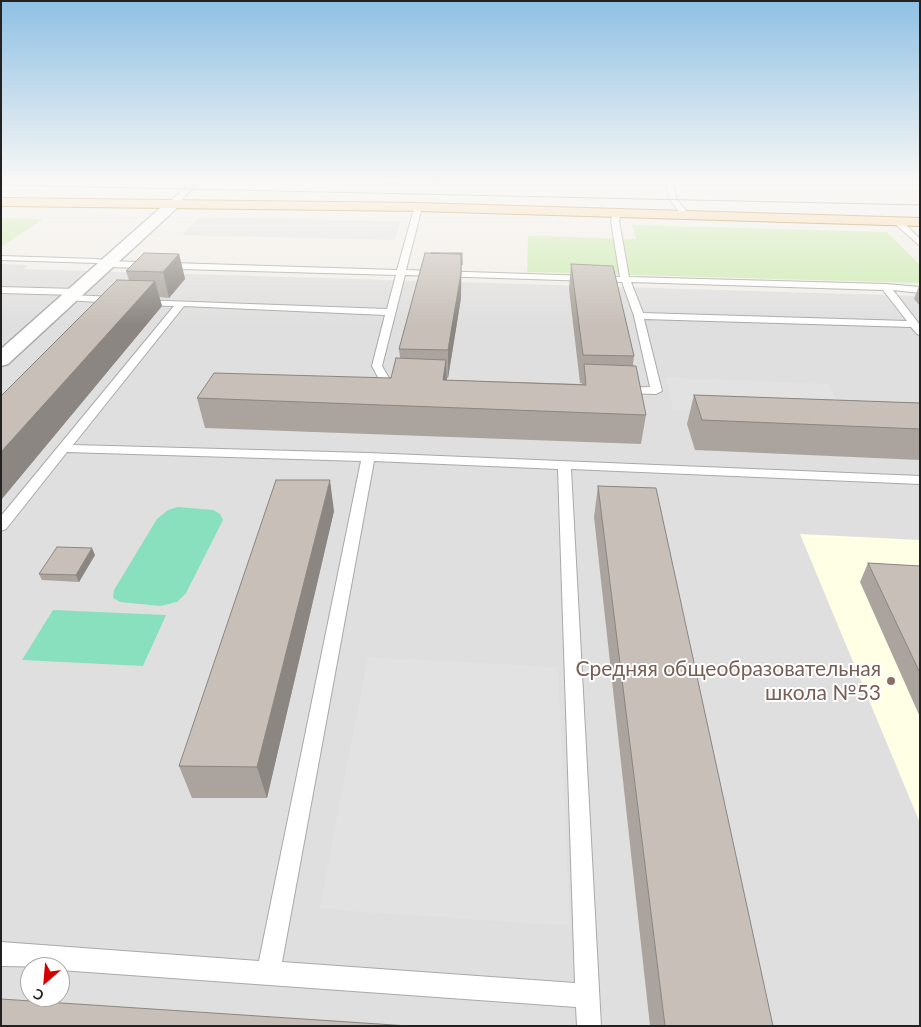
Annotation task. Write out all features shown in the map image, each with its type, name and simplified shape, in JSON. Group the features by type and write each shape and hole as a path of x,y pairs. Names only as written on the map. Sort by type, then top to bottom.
{"street":[{"path":"1,360 146,229"}],"lane":[{"path":"412,229 389,312 377,366 385,381 414,382"},
{"path":"607,389 656,391 639,316 625,279 616,229"},
{"path":"906,229 920,244"},
{"path":"1,258 97,261 108,264 886,287 920,290"},
{"path":"886,287 917,328"},
{"path":"1,290 130,301 389,312"},
{"path":"1,526 181,303"},
{"path":"639,316 917,328"},
{"path":"63,448 368,457 920,480"},
{"path":"268,973 368,457"},
{"path":"564,466 590,1026"},
{"path":"1,532 1,540"},
{"path":"1,954 588,996"}],"shaded area":[{"path":"188,229 398,229 395,240 182,235"},
{"path":"1,264 28,265 24,269 920,296 920,1026 1,1026"},
{"path":"665,377 828,384 847,417 673,410"},
{"name":"Средняя общеобразовательная школа №53","path":"800,534 920,540 920,823"},
{"path":"368,657 558,667 570,926 319,909"}],"green space":[{"path":"1,229 28,229 1,247"},
{"path":"633,229 775,229 887,232 920,265 920,283 527,272 528,236 636,239"},
{"path":"178,507 213,510 220,514 223,520 186,593 177,602 161,606 120,602 113,598 114,590 157,519 168,510"},
{"path":"53,610 166,615 143,666 22,660"}],"building":[{"path":"144,253 179,254 163,272 126,271"},
{"path":"425,253 461,254 461,273 448,350 399,349"},
{"path":"431,253 462,253 462,265 461,254"},
{"path":"571,264 613,266 634,356 583,355"},
{"path":"117,280 155,281 1,452 1,396"},
{"path":"396,358 446,360 443,380 586,385 584,364 636,366 646,415 197,398 214,373 391,378"},
{"path":"694,395 920,403 920,429 702,420"},
{"path":"276,480 330,480 257,767 179,766"},
{"path":"598,486 656,488 773,1026 665,1026"},
{"path":"57,547 92,548 76,575 39,574"},
{"path":"868,563 920,566 920,673"},
{"path":"1,999 20,1000 20,1007 70,1007 70,1004 409,1026 1,1026"}],"place":[{"name":"Средняя общеобразовательная школа №53","path":"891,681"}]}
